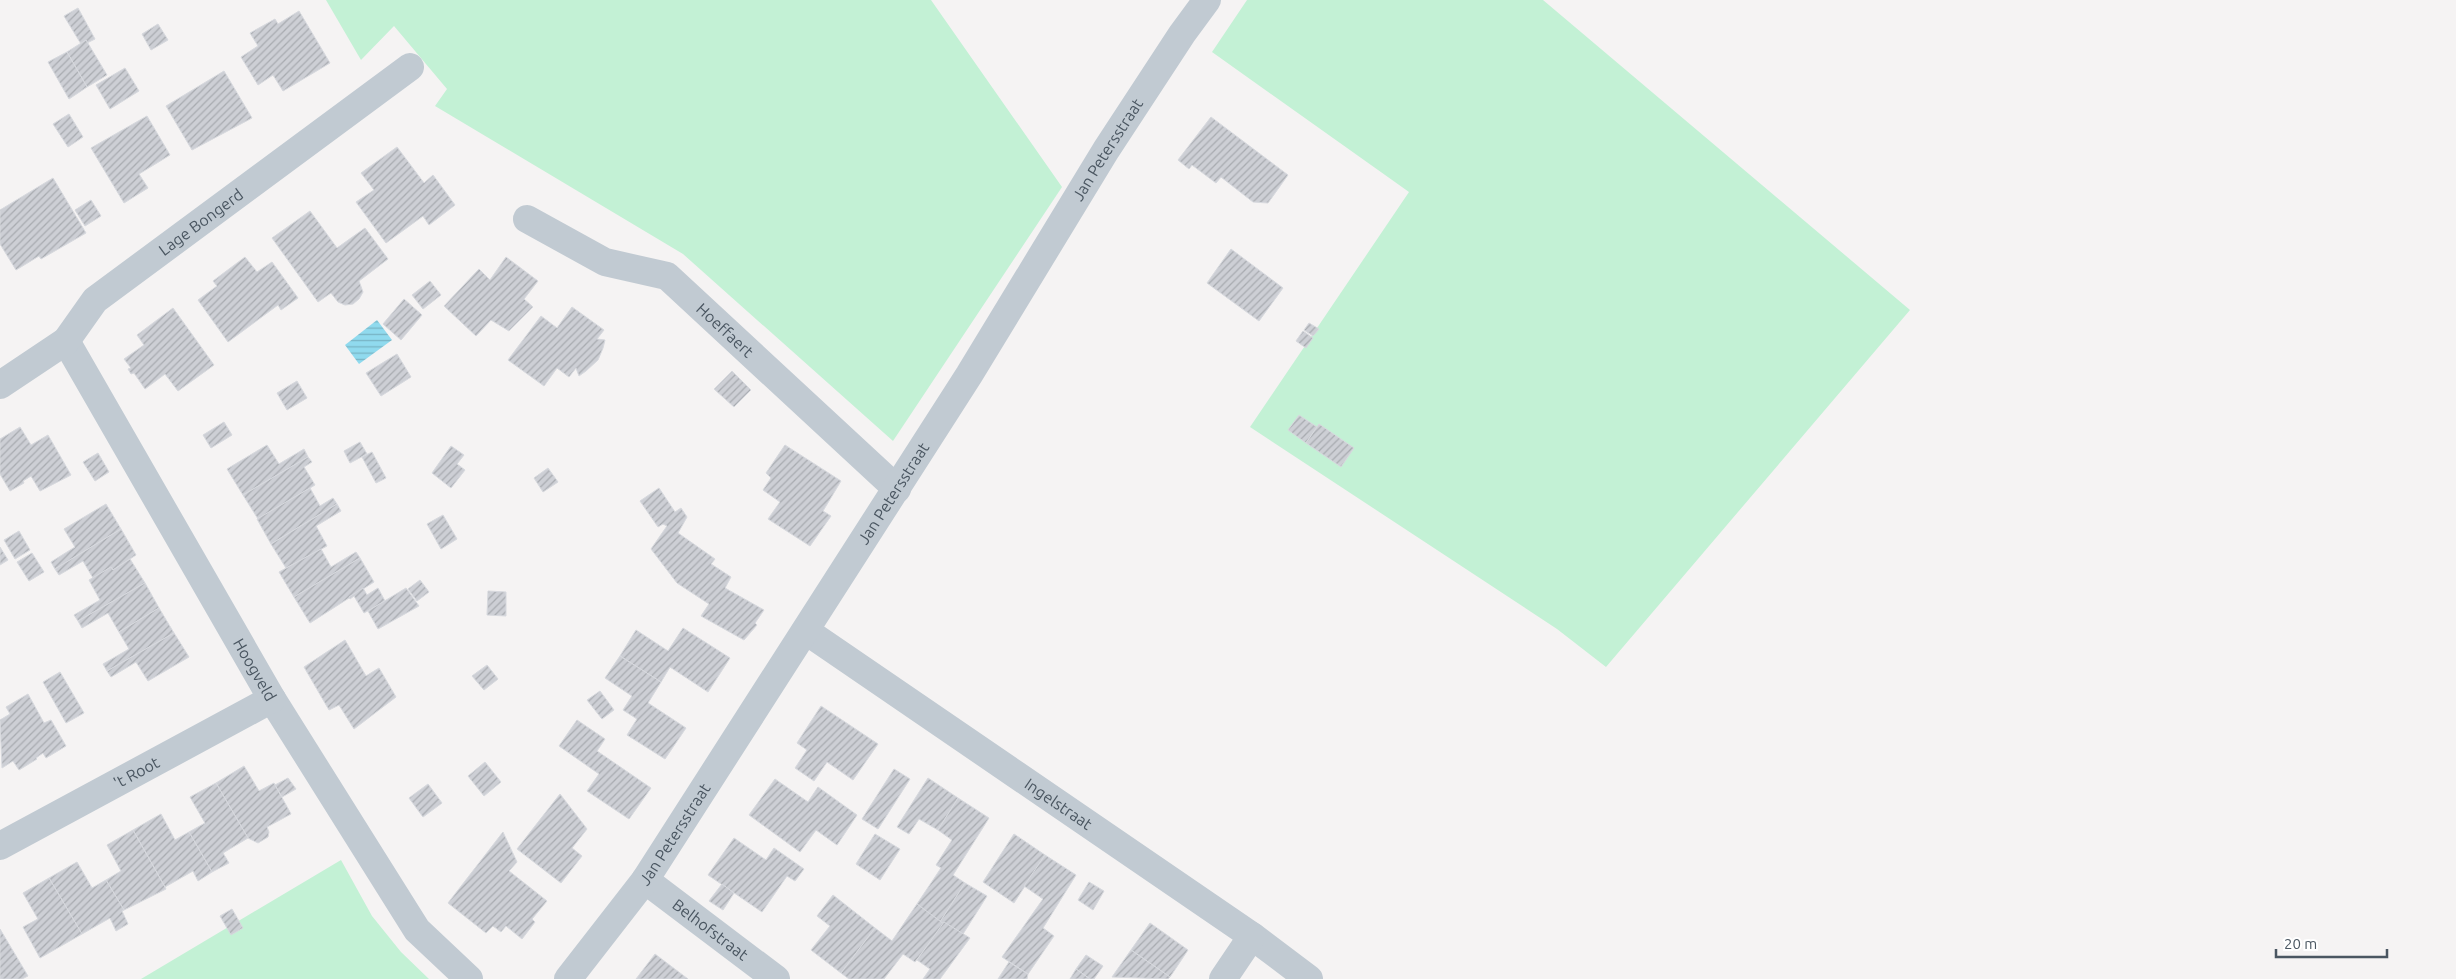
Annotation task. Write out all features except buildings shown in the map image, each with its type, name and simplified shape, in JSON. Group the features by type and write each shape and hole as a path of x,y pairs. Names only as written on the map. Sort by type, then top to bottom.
{"street":[{"name":"Jan Petersstraat","path":"568,979 645,880 974,367 1106,150 1182,34 1207,0"},
{"name":"Lage Bongerd","path":"0,385 66,342 94,300 410,66"},
{"name":"Hoeffaert","path":"528,219 605,262 667,276 896,489"},
{"name":"Hoogveld","path":"66,342 272,698 417,930 469,979"},
{"name":"Ingelstraat","path":"806,631 1252,936 1310,979"},
{"name":"'t Root","path":"0,846 272,698"},
{"name":"Belhofstraat","path":"645,880 776,979"},
{"path":"1223,979 1252,936"}],"green space":[{"path":"326,0 931,0 1062,187 893,441 683,254 435,106 447,89 394,26 361,60"},
{"path":"1247,0 1543,0 1910,310 1606,667 1557,629 1250,427 1409,192 1212,52"},
{"path":"341,860 372,916 401,952 429,979 141,979"}],"water":[{"path":"377,320 392,340 359,364 345,345"}]}
